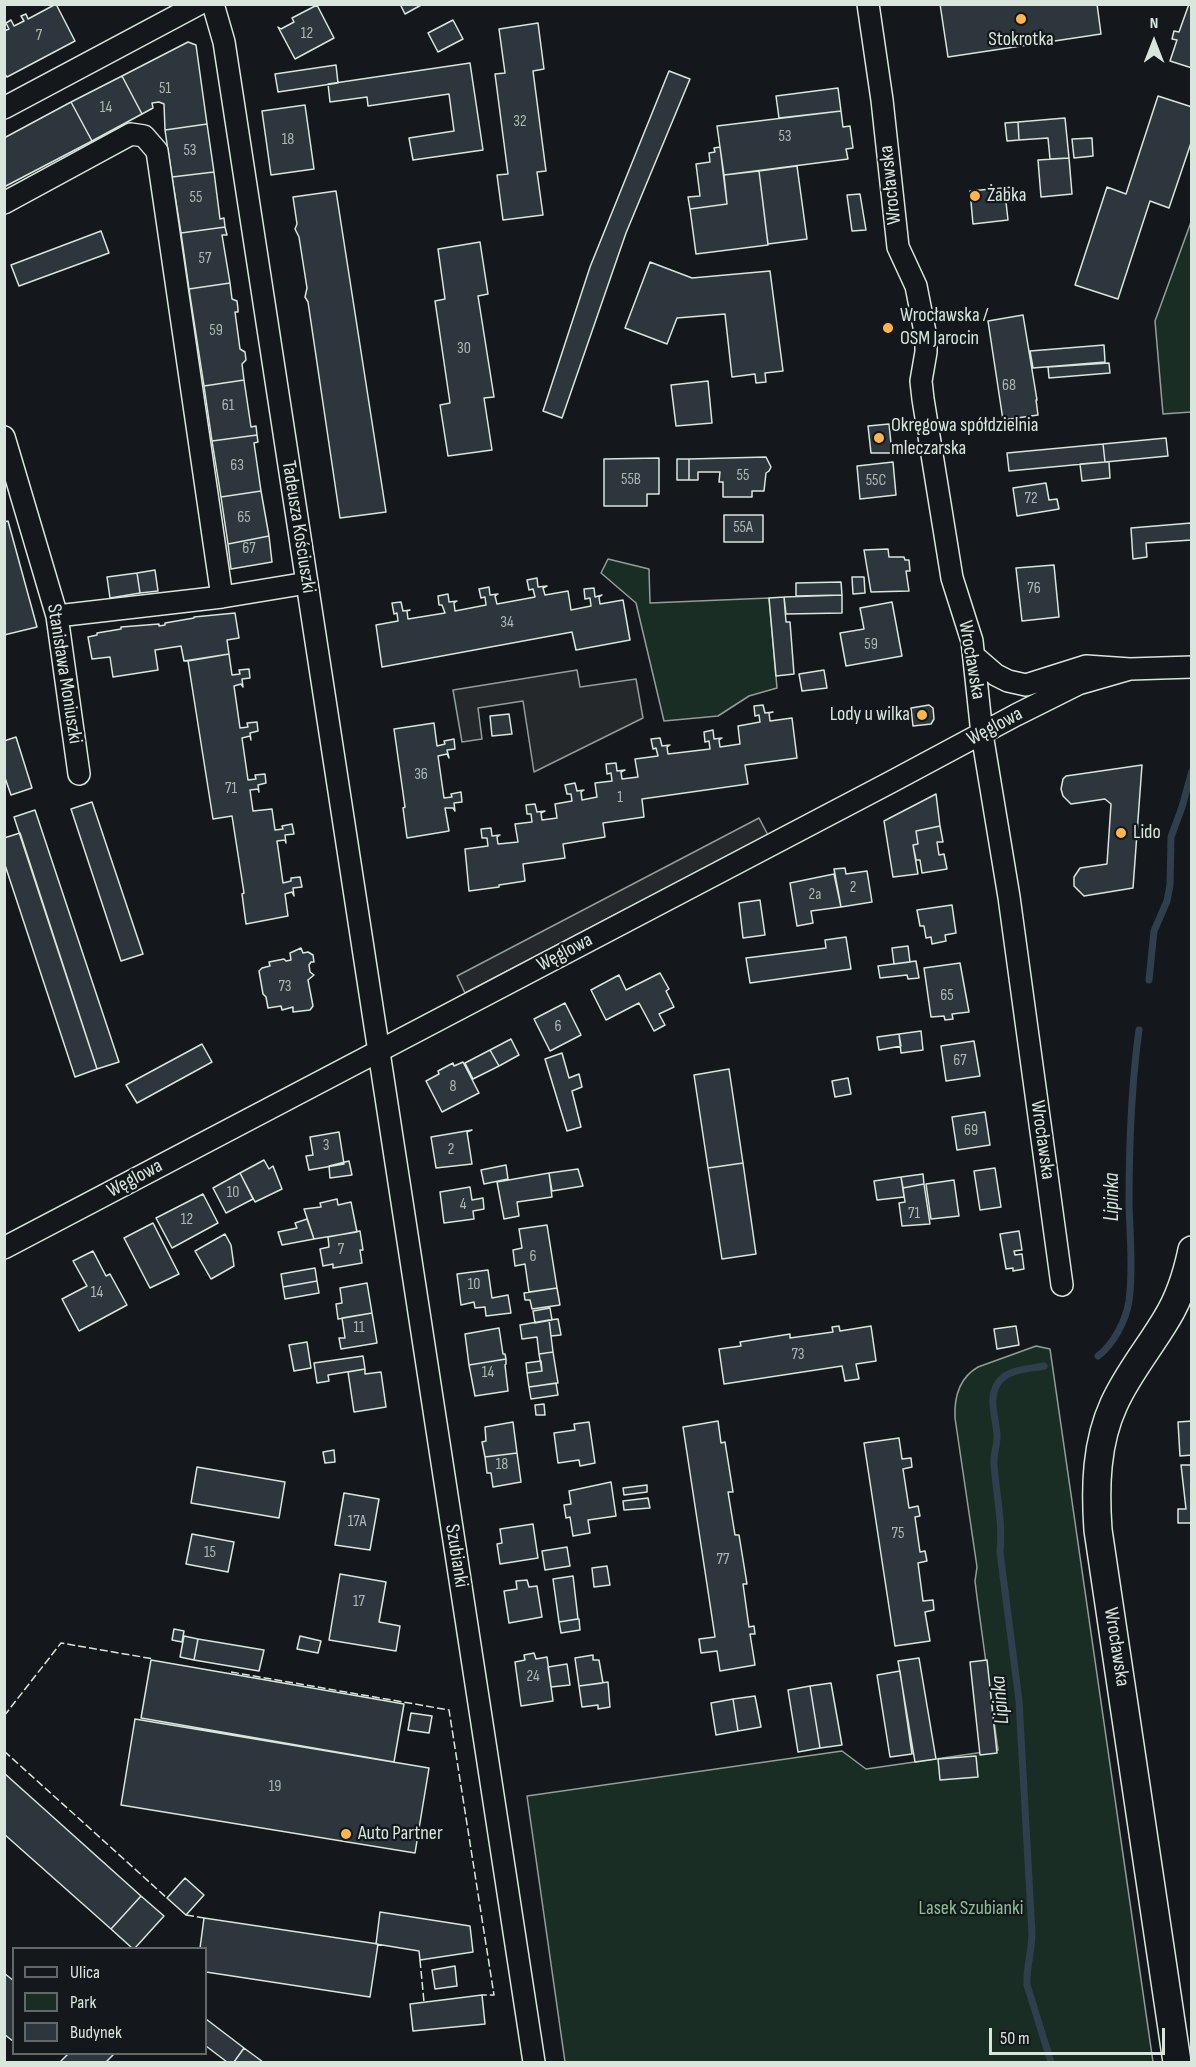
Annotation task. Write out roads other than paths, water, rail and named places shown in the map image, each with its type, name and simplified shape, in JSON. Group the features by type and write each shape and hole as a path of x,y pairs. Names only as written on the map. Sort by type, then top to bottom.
{"street":[{"path":"4,108 199,4"},
{"name":"Tadeusza Kościuszki","path":"213,4 224,42 379,1050"},
{"name":"Wrocławska","path":"868,4 882,100 898,247 916,286 923,316 926,344 921,388 951,578 968,624 974,656 982,734 1009,897 1062,1285"},
{"path":"4,203 132,135 144,136 157,151 222,597"},
{"name":"Stanisława Moniuszki","path":"4,437 57,616 79,774"},
{"path":"57,616 222,597 307,583"},
{"name":"Węglowa","path":"974,656 996,675 1008,681 1026,685 1086,666 1130,669 1191,667"},
{"name":"Węglowa","path":"4,1248 1016,715 1078,684 1130,669"},
{"name":"Szubianki","path":"379,1050 534,2062"},
{"name":"Wrocławska","path":"1177,2062 1098,1530 1096,1499 1099,1458 1113,1405 1127,1379 1168,1317 1181,1290 1190,1262"}],"waterway":[{"name":"Lipinka","path":"1149,980 1154,931 1167,901 1170,885 1171,837 1192,771"},
{"name":"Lipinka","path":"1098,1356 1118,1331 1129,1301 1130,1139 1139,1030"},
{"name":"Lipinka","path":"1044,1366 1019,1370 1002,1378 995,1389 993,1403 997,1437 994,1461 1000,1519 1000,1552 1019,1701 1032,1933 1027,1985 1051,2062"}],"place":[{"name":"Stokrotka","path":"1021,19"},
{"name":"Żabka","path":"975,196"},
{"name":"Wrocławska / OSM Jarocin","path":"888,328"},
{"name":"Okręgowa spółdzielnia mleczarska","path":"879,438"},
{"name":"Lody u wilka","path":"922,715"},
{"name":"Lido","path":"1121,833"},
{"name":"Auto Partner","path":"346,1834"}],"park label":[{"name":"Lasek Szubianki","path":"971,1909"}]}
